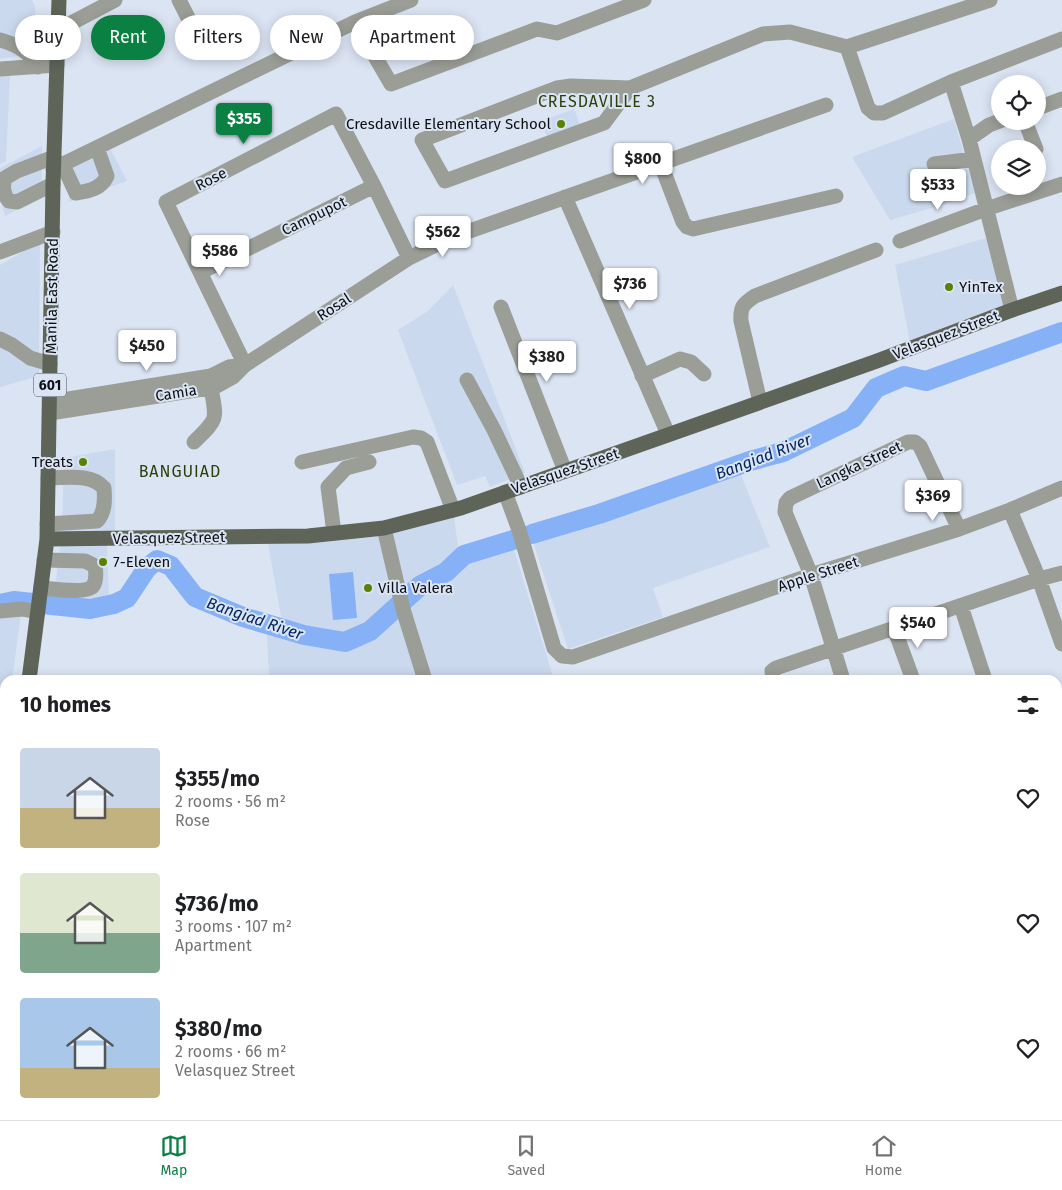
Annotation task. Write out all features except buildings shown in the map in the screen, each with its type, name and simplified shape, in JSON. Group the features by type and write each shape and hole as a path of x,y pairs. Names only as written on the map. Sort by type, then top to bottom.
{"main road":[{"name":"Manila East Road","path":"58,15 59,0"},
{"name":"Manila East Road","path":"30,675 47,532 58,60"},
{"name":"Velasquez Street","path":"47,532 308,536 384,528 453,510 520,487 877,361 1062,293"}],"street":[{"path":"179,0 187,15"},
{"path":"373,15 411,0"},
{"path":"474,53 537,29 557,34 644,0"},
{"path":"630,88 604,123 445,182 422,140 557,88 571,86 630,88 763,34 790,32 847,47 990,0"},
{"path":"81,18 110,2"},
{"path":"97,148 107,176 104,184 92,191 76,193 56,169 97,148 351,24"},
{"path":"847,47 868,108 874,113 883,113 950,82 1062,39"},
{"path":"0,40 18,46 33,58 38,66"},
{"path":"377,60 391,84 455,60"},
{"path":"0,69 58,65"},
{"path":"950,82 974,159 1012,310"},
{"path":"1046,105 1062,99"},
{"name":"Rosal","path":"245,365 416,255 450,238 660,162 826,105"},
{"name":"Rose","path":"201,272 166,202 336,114 374,186"},
{"path":"968,139 991,124"},
{"path":"934,164 974,159"},
{"path":"660,162 683,222 687,227 693,229 836,196"},
{"path":"900,241 986,209 1062,184"},
{"path":"374,186 416,255"},
{"name":"Campupot","path":"201,272 374,186"},
{"path":"565,197 668,434"},
{"path":"0,252 53,232"},
{"path":"760,402 741,321 740,312 745,303 755,296 876,250"},
{"path":"201,272 245,365"},
{"path":"501,307 565,471"},
{"path":"0,339 30,358 50,364"},
{"path":"642,376 680,359 692,362 704,374"},
{"name":"Camia","path":"50,408 211,388 233,377 245,365"},
{"name":"Camia","path":"50,408 211,376 229,366 245,365"},
{"path":"467,380 494,430 520,487"},
{"path":"194,442 214,421 215,414 211,388"},
{"path":"302,462 413,437 421,438 427,442 453,510"},
{"name":"Langka Street","path":"811,575 785,512 786,503 790,498 908,442 914,442 920,446 959,529"},
{"path":"334,534 328,487 346,468 369,462"},
{"path":"47,532 97,522 102,516 105,500 104,488 98,481 79,478 48,478"},
{"name":"Apple Street","path":"504,492 518,530 554,648 562,656 572,657 811,575 959,529 1062,488"},
{"path":"1010,510 1039,579 1062,644"},
{"path":"384,528 420,675"},
{"path":"0,612 22,609 39,602 91,588 94,583 96,566 85,561 44,560"},
{"path":"772,675 772,671 776,668 832,648 1039,579 1062,574"},
{"path":"811,575 840,675"},
{"path":"961,606 984,675"},
{"path":"894,628 911,675"}],"shaded area":[{"path":"0,0 32,0 35,6 36,15 15,15 15,57 0,59"},
{"path":"0,75 10,75 6,161 0,164"},
{"name":"Cresdaville Elementary School","path":"574,109 581,127 548,140 541,121"},
{"path":"954,119 975,193 890,220 852,157"},
{"path":"42,146 42,196 5,216 0,198 0,168"},
{"path":"110,148 127,181 69,202 68,168"},
{"name":"YinTex","path":"986,238 1006,310 910,342 895,265"},
{"path":"40,241 39,376 0,387 0,265"},
{"path":"453,285 525,473 490,487 485,476 457,485 398,330 428,311"},
{"path":"115,449 115,532 62,533 64,458"},
{"path":"739,470 770,547 653,588 663,617 568,649 532,539"},
{"path":"454,517 459,554 442,571 420,581 408,592 390,532"},
{"path":"378,536 398,601 363,631 343,638 306,634 283,627 268,544 311,543"},
{"path":"60,545 107,545 109,598 54,599"},
{"name":"Villa Valera","path":"513,546 552,675 269,675 267,634 282,634 310,642 340,647 366,638 426,588 453,575 466,561"},
{"path":"21,614 13,675 0,675 0,617"}],"water":[{"path":"353,572 357,618 333,620 329,574"}],"waterway":[{"name":"Bangiad River","path":"532,534 599,514 750,461 783,452 853,418 876,388 904,376 926,381 1062,332"},
{"name":"Bangiad River","path":"0,604 14,601 90,609 114,604 127,598 147,568 157,560 171,566 195,597 243,617 304,635 345,642 370,631 421,585 446,572 464,555 516,539"}],"place":[{"name":"Cresdaville Elementary School","path":"561,124"},
{"name":"YinTex","path":"949,287"},
{"name":"Treats","path":"83,462"},
{"name":"7-Eleven","path":"103,562"},
{"name":"Villa Valera","path":"368,588"}],"district":[{"name":"CRESDAVILLE 3","path":"597,101"},
{"name":"BANGUIAD","path":"180,471"}]}
